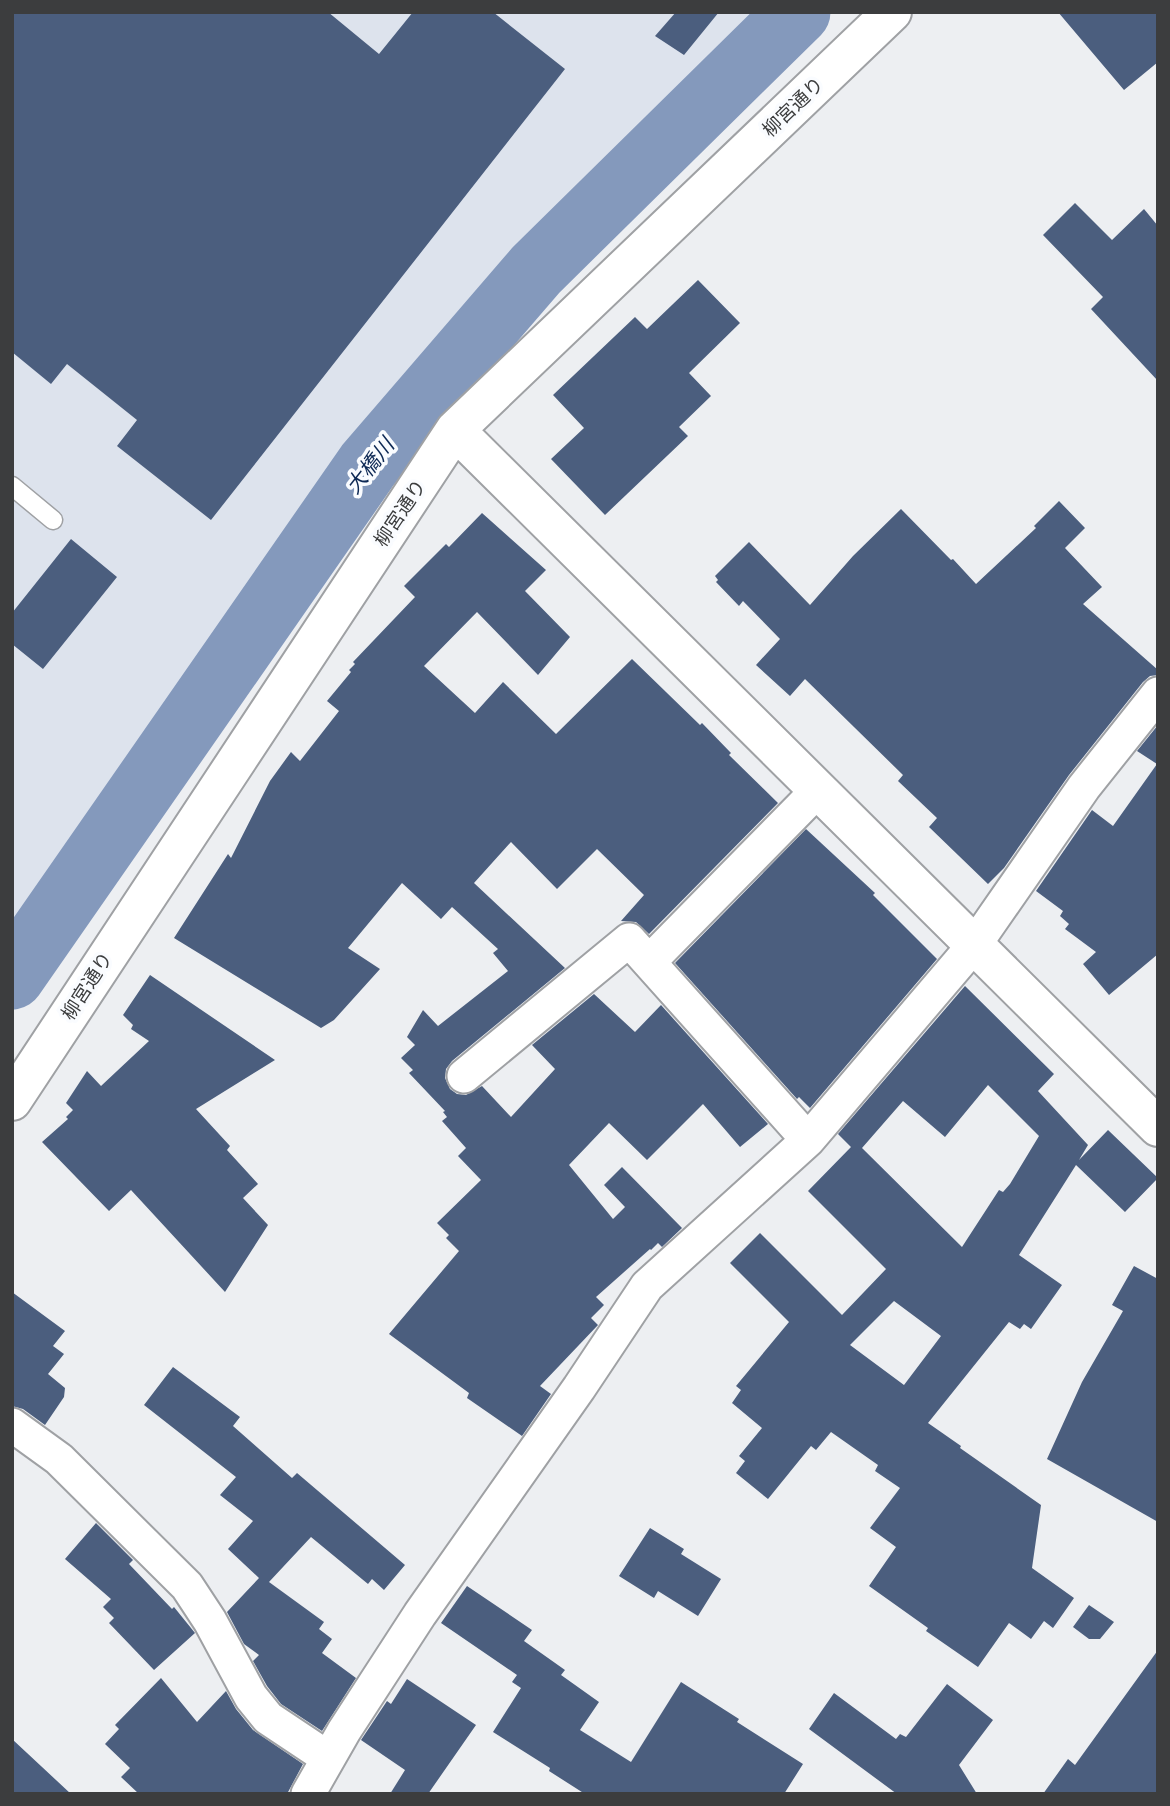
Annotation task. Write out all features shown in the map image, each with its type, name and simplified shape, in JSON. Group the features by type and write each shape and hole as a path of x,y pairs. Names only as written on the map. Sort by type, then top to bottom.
{"street":[{"name":"柳宮通り","path":"12,1101 455,430 892,12"},
{"path":"455,430 1158,1127"},
{"path":"308,1794 420,1614 648,1286 808,1140 975,943 1084,787 1158,694"},
{"path":"649,962 818,790"},
{"path":"464,1076 628,940 808,1140"},
{"path":"12,1425 59,1459 187,1586 251,1697 268,1718 328,1758"}],"lane":[{"path":"12,486 53,520"}],"shaded area":[{"path":"12,12 784,12 370,426 12,960"}],"building":[{"path":"12,12 328,12 379,54 413,12 493,12 565,69 211,520 117,446 137,420 67,364 51,384 12,352"},
{"path":"676,12 719,12 684,55 655,36"},
{"path":"1058,12 1158,12 1158,62 1124,90"},
{"path":"1075,203 1112,240 1144,209 1158,226 1158,381 1091,309 1103,297 1043,235"},
{"path":"698,280 740,323 689,373 711,396 679,427 688,436 605,515 551,459 584,428 553,395 635,317 647,329"},
{"path":"1059,501 1085,528 1065,548 1102,587 1083,604 1158,670 1158,675 1150,676 1143,682 1069,775 1004,868 988,884 929,827 937,818 898,781 903,775 805,679 790,696 756,665 780,639 743,601 739,606 716,582 718,580 715,576 749,542 810,605 853,556 901,509 976,584 1036,528 1034,526"},
{"path":"482,513 546,570 525,591 570,637 538,675 477,612 424,666 475,713 503,682 556,734 632,659 700,725 702,723 731,753 729,755 778,803 649,934 636,922 621,921 644,895 597,849 557,889 511,842 474,883 565,968 452,1061 446,1069 445,1078 450,1089 457,1094 466,1095 482,1086 511,1117 555,1069 532,1045 594,994 635,1032 661,1005 768,1124 740,1147 703,1104 647,1160 609,1123 569,1165 613,1219 625,1207 604,1185 622,1167 682,1228 662,1247 658,1243 650,1249 596,1297 604,1305 591,1318 598,1325 540,1386 551,1394 522,1436 467,1398 469,1393 389,1334 459,1251 446,1238 449,1235 437,1223 481,1180 458,1156 466,1148 442,1121 447,1117 443,1112 445,1111 409,1073 413,1070 401,1058 415,1045 407,1037 423,1010 438,1026 508,971 493,953 498,949 452,907 441,919 402,883 348,948 380,969 334,1020 321,1028 174,938 228,854 231,858 270,781 291,752 300,761 339,711 327,701 351,672 349,670 355,664 353,662 415,597 404,586 446,544 449,547"},
{"path":"71,539 117,577 43,669 12,644 12,613"},
{"path":"1158,725 1158,954 1109,995 1083,964 1096,952 1065,929 1069,924 1060,916 1063,911 1036,891 1092,810 1113,826 1157,764 1137,751"},
{"path":"806,829 875,893 873,895 937,959 810,1108 799,1097 797,1099 675,963"},
{"path":"150,975 275,1060 196,1109 230,1146 227,1150 258,1184 243,1198 268,1225 225,1292 131,1190 109,1211 42,1142 68,1119 66,1117 73,1110 66,1103 87,1071 101,1086 149,1041 131,1029 133,1025 123,1015"},
{"path":"965,986 1054,1074 1038,1091 1088,1145 1079,1160 1108,1130 1158,1178 1125,1212 1076,1165 1019,1255 1062,1285 1031,1329 1024,1324 1020,1329 1009,1322 928,1423 1041,1505 1032,1568 1074,1598 1053,1628 1044,1621 1031,1639 1009,1623 978,1667 926,1631 928,1628 869,1586 896,1547 870,1528 900,1488 875,1471 878,1465 831,1432 816,1450 811,1446 768,1499 736,1473 745,1461 739,1456 762,1428 732,1403 741,1390 736,1386 789,1322 730,1263 760,1233 842,1315 886,1269 808,1191 851,1147 838,1134","holes":["988,1085 1039,1136 1010,1184 1003,1192 999,1190 962,1247 862,1148 903,1101 945,1137","894,1301 941,1336 904,1385 850,1345"]},
{"path":"1134,1266 1158,1279 1158,1522 1047,1459 1082,1382 1123,1311 1112,1305"},
{"path":"12,1292 65,1331 53,1346 64,1354 48,1374 65,1388 64,1397 45,1425 23,1409 12,1406"},
{"path":"173,1367 240,1417 233,1426 292,1478 297,1473 405,1565 384,1590 372,1579 368,1584 311,1537 269,1582 324,1622 319,1629 332,1639 322,1653 356,1678 322,1731 281,1704 253,1661 259,1655 244,1644 227,1612 259,1578 228,1549 253,1521 220,1495 236,1477 144,1405"},
{"path":"96,1523 133,1560 129,1564 172,1609 174,1607 195,1633 154,1670 109,1623 114,1618 103,1607 111,1599 65,1559"},
{"path":"650,1528 684,1549 681,1554 721,1579 698,1616 658,1591 654,1598 619,1576"},
{"path":"467,1586 532,1630 524,1641 565,1670 561,1675 599,1702 580,1730 631,1762 681,1682 803,1764 784,1794 585,1794 493,1732 521,1688 512,1682 517,1675 441,1623"},
{"path":"1089,1605 1114,1622 1100,1639 1089,1639 1073,1627"},
{"path":"1158,1650 1158,1794 1043,1794 1068,1759 1075,1765"},
{"path":"161,1678 197,1722 226,1691 253,1730 303,1764 287,1794 139,1794 121,1777 130,1768 105,1744 119,1729 115,1725"},
{"path":"407,1679 476,1725 428,1794 390,1794 405,1770 361,1740 387,1701 391,1704"},
{"path":"947,1684 993,1720 959,1765 977,1794 897,1794 809,1729 834,1693 896,1739 900,1734 906,1737"},
{"path":"12,1739 71,1794 12,1794"}],"waterway":[{"name":"大橋川","path":"12,977 368,465 536,270 798,12"}]}
